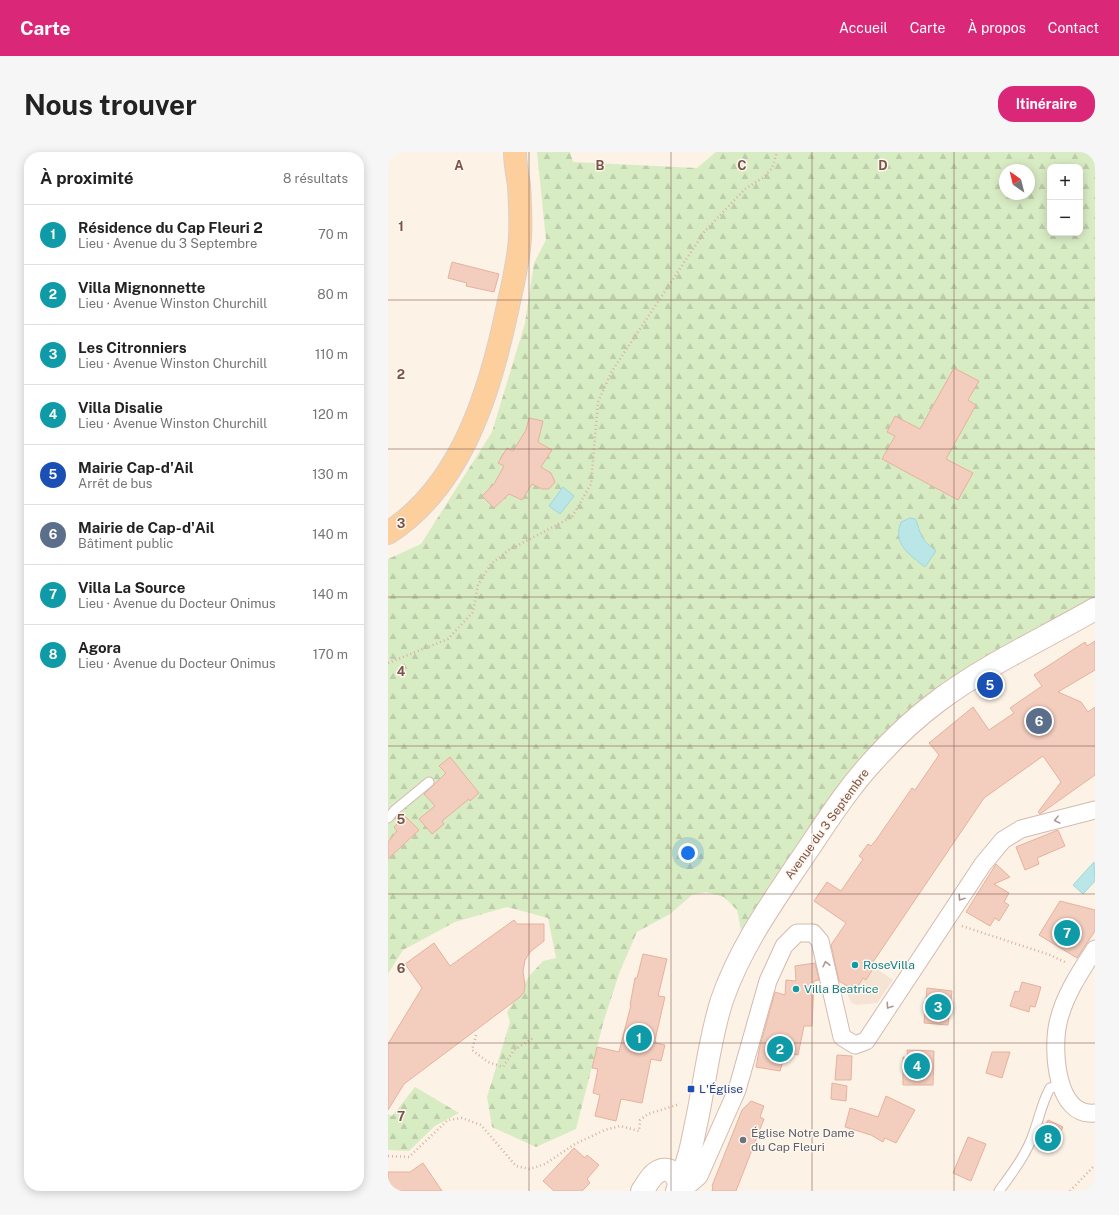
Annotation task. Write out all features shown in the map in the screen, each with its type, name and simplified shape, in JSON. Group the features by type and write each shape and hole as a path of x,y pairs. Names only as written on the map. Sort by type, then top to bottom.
{"main road":[{"path":"388,533 430,497 451,467 470,431 488,386 501,337 516,269 520,237 519,186 513,155"},
{"name":"Avenue du 3 Septembre","path":"664,1184 693,1140 714,1031 723,1000 745,946 766,912 851,787 901,733 937,702 992,667 1095,609"}],"street":[{"path":"664,1184 691,1184 699,1176 736,1090 768,981 784,946 797,933 813,933 820,941 842,1037 855,1045 866,1041 983,864 1003,840 1021,829 1095,810"},
{"path":"1095,949 1075,981 1058,1024 1056,1061 1061,1086 1068,1100 1076,1110 1095,1113"}],"lane":[{"path":"388,818 395,810 429,782"},
{"path":"999,1191 1019,1164 1025,1152 1034,1133 1042,1104 1050,1088 1061,1086"}],"path":[{"path":"388,663 448,639 473,612 478,584 491,564 509,550 572,517 590,484 598,402 612,371 705,231 745,189 764,177 772,168 777,152"},
{"path":"946,920 985,935 1050,955 1082,970"},
{"path":"476,1035 472,1050 488,1062 503,1067 514,1050 533,1038"},
{"path":"388,1156 409,1157 448,1120 462,1118 481,1125 516,1166 530,1169 545,1164 575,1144 606,1130 620,1126 639,1132 640,1120 648,1114 680,1104"},
{"path":"1070,1191 1095,1165"}],"shaded area":[{"path":"874,967 893,980 877,1003 856,1005 851,1002 848,996 850,988 855,991 863,978 866,980"}],"green space":[{"path":"537,152 570,152 573,162 697,168 716,152 1095,152 1095,600 983,660 932,692 887,730 741,930 737,910 724,897 706,892 692,895 670,914 637,932 620,971 604,1020 576,1129 536,1147 492,1127 487,1097 510,1022 507,1012 530,975 543,961 556,958 548,918 507,907 455,922 403,950 388,974 388,559 421,544 492,432 525,323 534,263 546,240"},
{"path":"415,1087 459,1113 435,1126 409,1151 388,1150 388,1114 392,1116"}],"water":[{"path":"563,487 574,496 560,514 549,506"},
{"path":"910,518 915,519 923,539 936,551 925,567 908,553 899,537 901,522"},
{"path":"1094,862 1095,881 1083,894 1073,885"}],"building":[{"path":"452,262 499,274 494,292 466,286 467,283 448,278"},
{"path":"954,368 979,381 968,400 976,405 946,459 973,473 958,500 882,459 895,436 887,432 895,416 920,429"},
{"path":"529,418 543,421 538,442 552,450 541,467 551,473 555,482 549,489 542,489 532,484 522,500 509,494 494,508 482,496 494,484 504,466 498,463 507,448 513,451 526,430"},
{"path":"1095,641 1095,670 1058,692 1081,702 1088,712 1095,707 1095,775 1040,814 1038,812 1061,782 1043,756 984,798 871,965 874,967 866,980 863,978 855,991 839,981 831,945 846,923 814,901 827,882 841,891 863,859 859,856 868,844 871,846 876,840 912,788 915,790 939,755 929,743 973,707 989,730 1014,713 1010,708 1042,686 1034,675 1085,642 1087,646"},
{"path":"450,757 479,793 470,801 469,799 442,821 444,824 432,834 419,819 435,806 424,794 446,773 439,766"},
{"path":"405,816 419,830 388,859 388,842 397,831 394,827"},
{"path":"1058,830 1065,846 1037,858 1039,864 1025,870 1016,847"},
{"path":"996,864 1010,877 994,884 1009,893 1004,902 1009,905 999,921 995,918 990,926 966,912"},
{"path":"1060,901 1095,910 1095,931 1077,958 1039,935"},
{"path":"514,920 517,924 544,924 544,941 530,952 525,960 523,971 525,986 524,992 520,997 404,1084 388,1110 388,1044 422,988 405,964 434,943 450,966"},
{"path":"643,954 667,959 658,996 665,997 655,1040 656,1043 665,1045 661,1061 651,1059 642,1103 621,1099 616,1121 595,1116 600,1095 593,1093 598,1069 592,1068 597,1047 619,1052 631,1005 635,978 637,978"},
{"path":"815,963 819,980 814,981 812,1026 804,1026 798,1055 787,1053 780,1071 756,1067 760,1046 775,992 785,995 786,980 796,981 795,966"},
{"path":"1022,982 1041,987 1035,1007 1030,1006 1029,1012 1010,1006 1015,991 1019,992"},
{"path":"927,988 952,991 948,1025 924,1023"},
{"path":"907,1050 934,1051 933,1085 903,1085 903,1057 908,1058"},
{"path":"992,1052 1010,1052 1002,1078 986,1073"},
{"path":"837,1055 852,1056 851,1080 835,1080"},
{"path":"832,1083 847,1086 846,1101 831,1099"},
{"path":"886,1096 915,1110 896,1143 885,1138 883,1142 871,1135 845,1127 850,1108 878,1117"},
{"name":"Église Notre Dame du Cap Fleuri","path":"751,1101 764,1106 760,1117 764,1119 736,1191 712,1191 712,1186 742,1110"},
{"path":"1048,1120 1063,1127 1050,1151 1037,1144"},
{"path":"968,1137 986,1144 971,1181 953,1173"},
{"path":"574,1148 585,1158 587,1155 599,1165 587,1179 590,1183 582,1191 554,1191 543,1181"},
{"path":"423,1163 442,1191 388,1191 388,1172 410,1172"}],"place":[{"name":"Mairie Cap-d'Ail","path":"990,685"},
{"name":"Mairie de Cap-d'Ail","path":"1039,721"},
{"name":"Villa La Source","path":"1067,933"},
{"name":"RoseVilla","path":"855,965"},
{"name":"Villa Beatrice","path":"796,989"},
{"name":"Les Citronniers","path":"938,1007"},
{"name":"Résidence du Cap Fleuri 2","path":"639,1038"},
{"name":"Villa Mignonnette","path":"780,1049"},
{"name":"Villa Disalie","path":"917,1066"},
{"name":"L'Église","path":"691,1089"},
{"name":"Agora","path":"1048,1138"},
{"name":"Église Notre Dame du Cap Fleuri","path":"743,1140"}]}
